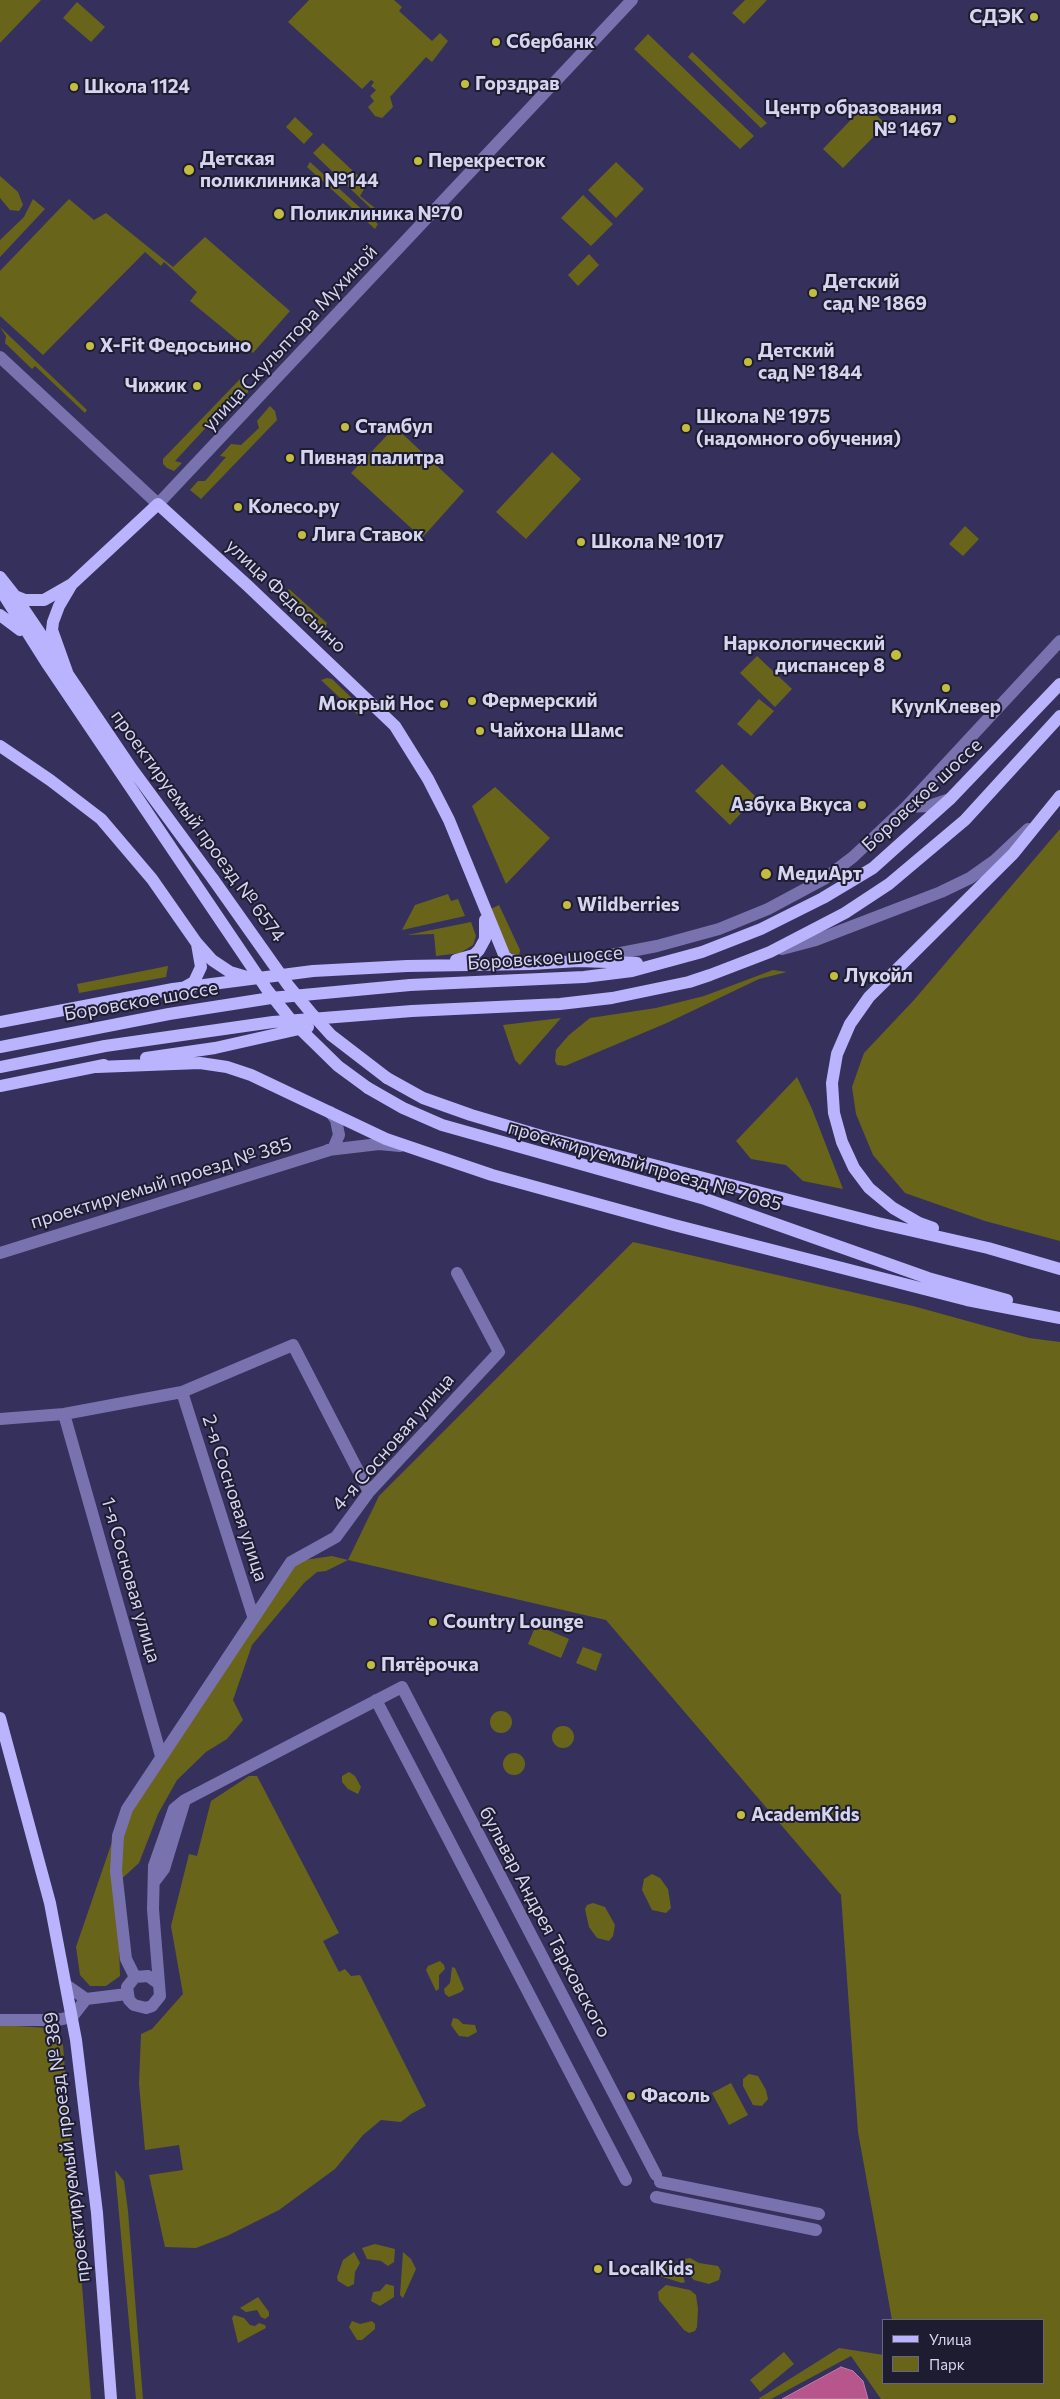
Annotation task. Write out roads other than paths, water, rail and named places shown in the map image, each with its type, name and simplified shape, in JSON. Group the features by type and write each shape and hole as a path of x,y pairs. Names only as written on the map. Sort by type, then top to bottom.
{"main road":[{"path":"15,596 25,600 44,600 72,584 158,504"},
{"name":"улица Федосьино","path":"158,504 248,586 395,726 435,791 449,820 484,910 505,956 510,960 531,964"},
{"name":"проектируемый проезд № 6574","path":"0,577 67,672 132,770 312,1014 338,1041 387,1078"},
{"path":"67,672 56,643 53,622 72,584"},
{"name":"проектируемый проезд № 6574","path":"0,589 33,642 268,991 291,1020 338,1066 368,1088"},
{"path":"0,615 10,620 33,642"},
{"name":"Боровское шоссе","path":"0,1047 169,1014 271,998 402,986 584,977 632,971 682,959 761,929 824,898 883,860 950,799 1060,684"},
{"name":"Боровское шоссе","path":"0,1067 169,1035 273,1022 412,1011 560,1004 632,996 696,980 770,952 845,913 895,880 965,820 1060,716"},
{"path":"0,746 50,780 101,819 152,878 196,942 212,960 230,972 249,978"},
{"path":"988,1248 919,1223 893,1208 869,1188 854,1168 842,1142 834,1112 832,1083 841,1046 850,1024 869,997 1013,854 1060,796"},
{"path":"440,965 466,958 479,950 485,939 484,910"},
{"path":"184,987 194,982 201,967 196,942"},
{"path":"0,1022 184,987 249,978 345,969 578,961 628,964 682,959"},
{"path":"0,1086 97,1067 215,1048 314,1026 412,1011"},
{"path":"97,1067 200,1064 227,1067 251,1075 386,1139 492,1175 674,1225 967,1300 1060,1318"},
{"name":"проектируемый проезд № 7085","path":"387,1078 423,1098 471,1115 527,1131 868,1220 988,1248 1060,1269"},
{"name":"проектируемый проезд № 7085","path":"368,1088 403,1108 442,1125 705,1199 928,1278 984,1295 1060,1312"},
{"name":"проектируемый проезд № 389","path":"0,1718 50,1903 72,2017 89,2139 111,2399"}],"street":[{"name":"улица Скульптора Мухиной","path":"158,504 632,0"},
{"name":"улица Федосьино","path":"0,357 158,504"},
{"path":"578,961 658,946 718,929 768,909 837,870 906,807 1060,641"},
{"path":"906,807 929,806 950,799"},
{"path":"770,952 816,940 941,892 970,878 994,861 1045,813"},
{"path":"330,1112 336,1120 340,1135 330,1149"},
{"name":"проектируемый проезд № 385","path":"0,1253 330,1149 379,1144 414,1149"},
{"name":"4-я Сосновая улица","path":"135,1977 126,1959 119,1912 116,1871 118,1836 127,1809 253,1616 291,1562 336,1537 369,1492 499,1352 457,1273"},
{"path":"0,1419 64,1414 182,1392 293,1345 369,1492"},
{"name":"2-я Сосновая улица","path":"182,1392 253,1616"},
{"name":"1-я Сосновая улица","path":"64,1414 161,1756"},
{"name":"бульвар Андрея Тарковского","path":"376,1700 402,1687 658,2179 819,2214"},
{"path":"159,1984 148,1976 135,1977 128,1987 127,1994 134,2005 146,2008 152,2006 160,1996 153,1900 154,1866 172,1812 184,1800 376,1700 626,2180"},
{"path":"66,1985 86,1999 127,1994"},
{"path":"0,2020 57,2020 72,2017 86,1999"},
{"path":"656,2197 816,2230"}],"place":[{"name":"СДЭК","path":"1034,17"},
{"name":"Сбербанк","path":"496,42"},
{"name":"Горздрав","path":"465,84"},
{"name":"Школа 1124","path":"74,87"},
{"name":"Центр образования № 1467","path":"952,119"},
{"name":"Перекресток","path":"418,161"},
{"name":"Детская поликлиника №144","path":"189,170"},
{"name":"Поликлиника №70","path":"279,214"},
{"name":"Детский сад № 1869","path":"813,293"},
{"name":"X-Fit Федосьино","path":"90,346"},
{"name":"Детский сад № 1844","path":"748,362"},
{"name":"Чижик","path":"197,386"},
{"name":"Стамбул","path":"345,427"},
{"name":"Школа № 1975 (надомного обучения)","path":"686,428"},
{"name":"Пивная палитра","path":"290,458"},
{"name":"Колесо.ру","path":"238,507"},
{"name":"Лига Ставок","path":"302,535"},
{"name":"Школа № 1017","path":"581,542"},
{"name":"Наркологический диспансер 8","path":"896,655"},
{"name":"КуулКлевер","path":"946,688"},
{"name":"Фермерский","path":"472,701"},
{"name":"Мокрый Нос","path":"444,704"},
{"name":"Чайхона Шамс","path":"480,731"},
{"name":"Азбука Вкуса","path":"862,805"},
{"name":"МедиАрт","path":"766,874"},
{"name":"Wildberries","path":"567,905"},
{"name":"Лукойл","path":"834,976"},
{"name":"Country Lounge","path":"433,1622"},
{"name":"Пятёрочка","path":"371,1665"},
{"name":"AcademKids","path":"741,1815"},
{"name":"Фасоль","path":"631,2096"},
{"name":"LocalKids","path":"598,2269"}]}
